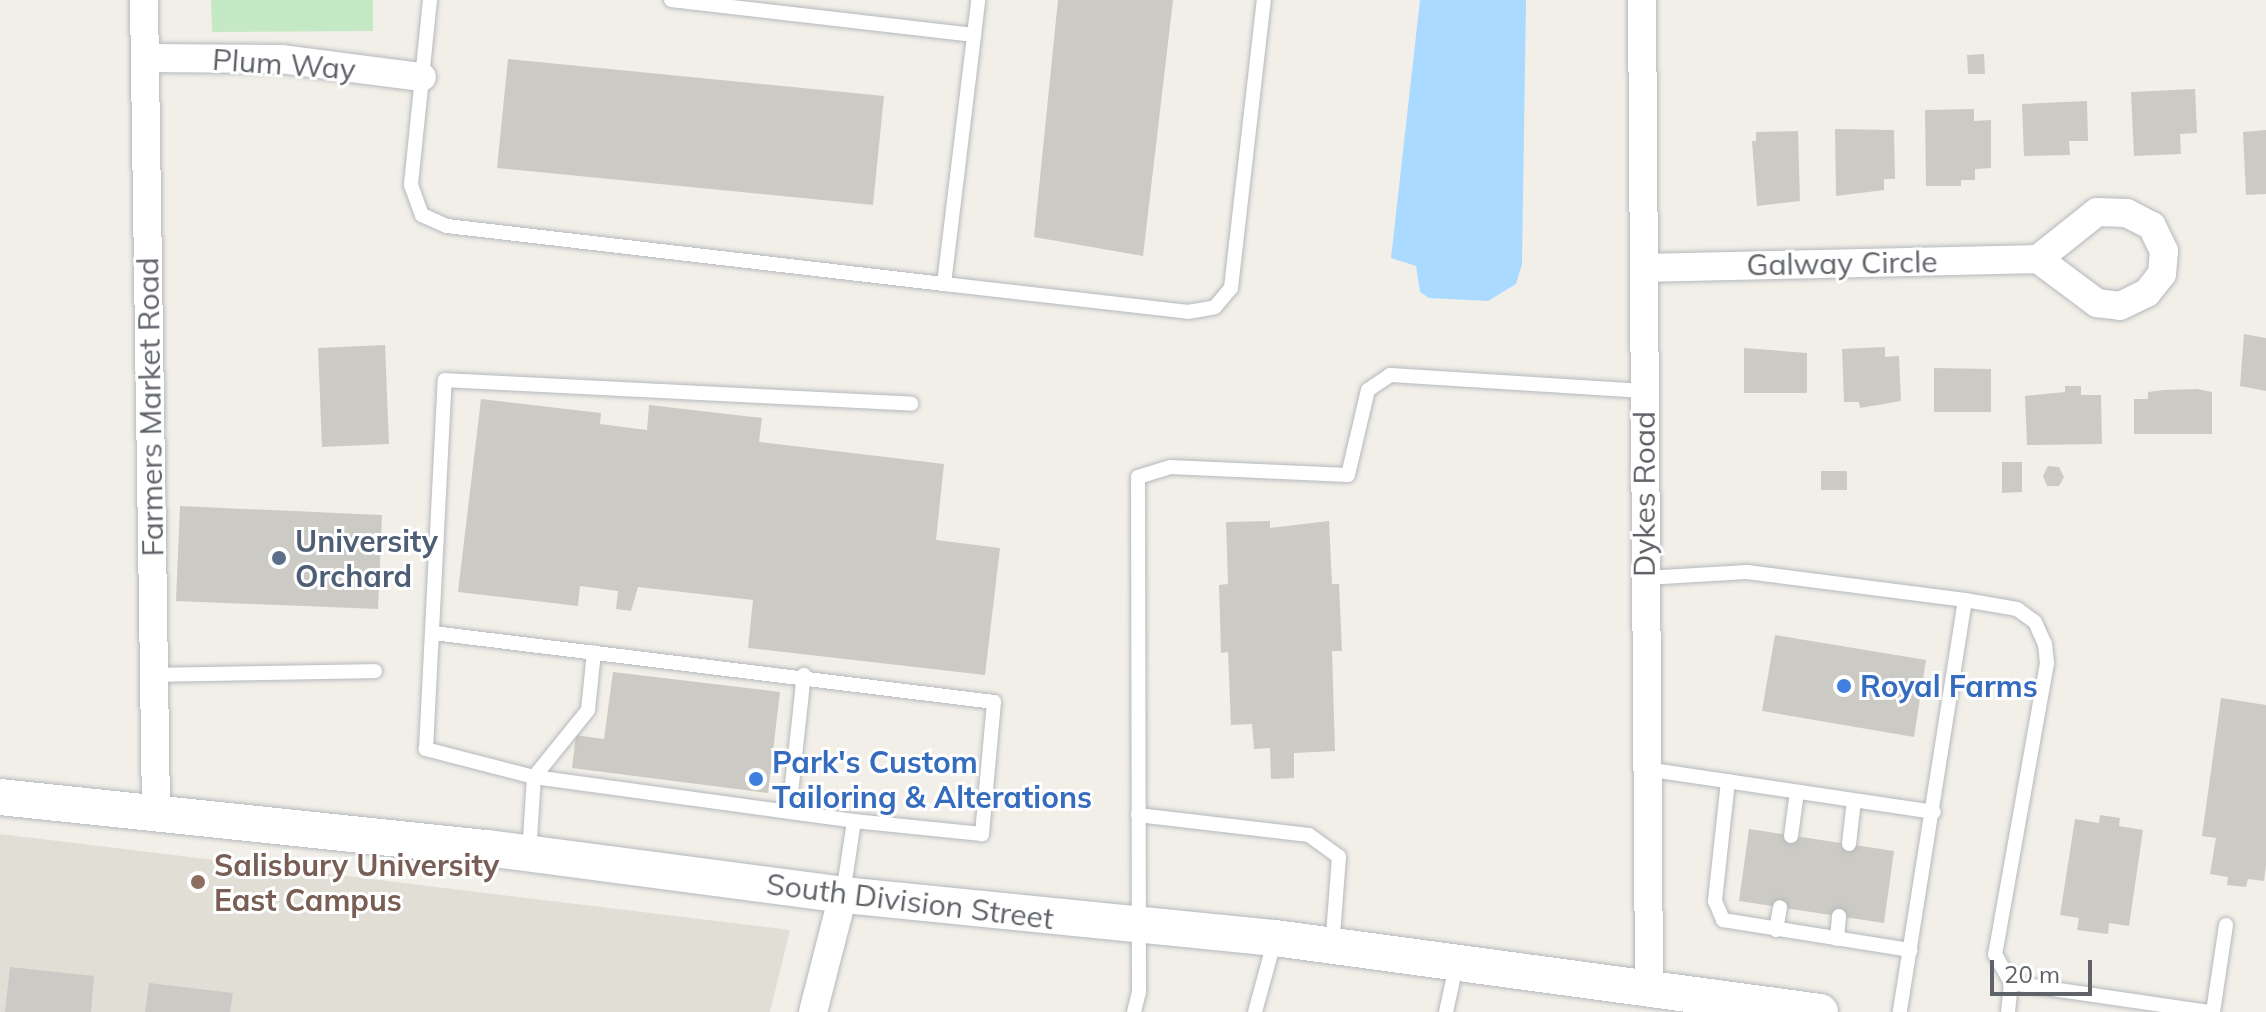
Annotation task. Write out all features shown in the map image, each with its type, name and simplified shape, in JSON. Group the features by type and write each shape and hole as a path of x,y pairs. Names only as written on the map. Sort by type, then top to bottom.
{"street":[{"name":"Farmers Market Road","path":"144,0 156,813"},
{"name":"Dykes Road","path":"1642,0 1649,988"},
{"name":"Plum Way","path":"145,58 281,59 422,77"},
{"name":"Galway Circle","path":"1645,268 2038,259"},
{"name":"South Division Street","path":"0,797 529,854 843,895 1137,927 1275,938 1649,988 1694,1003 1820,1012"},
{"path":"813,1012 843,895"}],"lane":[{"path":"430,0 411,185 422,215 447,226 1188,312 1215,307 1231,288 1264,0"},
{"path":"671,0 974,35"},
{"path":"944,284 978,0"},
{"path":"1134,1012 1139,992 1138,477 1170,467 1348,475 1368,390 1390,375 1644,391"},
{"path":"433,633 804,675 994,702 982,834 854,821 534,777 426,749 445,380 911,404"},
{"path":"1645,578 1747,572 2017,609 2035,622 2045,644 2047,663 1995,954 2011,983 2008,1012"},
{"path":"1900,1012 1934,812 1965,600"},
{"path":"529,854 534,777 588,710 594,652"},
{"path":"154,675 375,671"},
{"path":"789,812 804,675"},
{"path":"1646,769 1934,812"},
{"path":"1728,781 1715,901 1723,920 1911,950"},
{"path":"1791,836 1797,792"},
{"path":"1849,844 1854,800"},
{"path":"1138,815 1309,835 1339,857 1332,947"},
{"path":"843,895 854,821"},
{"path":"1776,930 1780,907"},
{"path":"1837,939 1839,916"},
{"path":"2011,983 2211,1012 2226,925"},
{"path":"1255,1012 1275,938"},
{"path":"1446,1012 1457,962"}],"shaded area":[{"name":"Salisbury University East Campus","path":"0,834 790,930 770,1012 0,1012"}],"green space":[{"path":"211,0 373,0 373,31 212,32"}],"water":[{"path":"1420,0 1526,0 1522,264 1516,284 1488,301 1429,298 1420,292 1416,266 1391,258"}],"building":[{"path":"1058,0 1173,0 1143,256 1034,237"},
{"path":"1984,54 1985,74 1968,74 1967,55"},
{"path":"508,59 884,96 873,205 497,168"},
{"path":"2195,89 2197,133 2180,134 2181,154 2134,156 2131,92"},
{"path":"2087,101 2088,141 2069,141 2070,155 2024,156 2022,104"},
{"path":"1974,109 1974,121 1991,120 1991,168 1975,169 1975,180 1961,180 1961,186 1926,186 1925,110"},
{"path":"1835,129 1894,130 1895,179 1884,179 1884,190 1836,196"},
{"path":"2266,130 2266,194 2246,195 2243,132"},
{"path":"1798,131 1800,201 1757,206 1752,141 1756,141 1756,132"},
{"path":"2244,334 2266,338 2266,391 2240,386"},
{"path":"385,345 389,444 322,447 318,348"},
{"path":"1885,347 1885,357 1899,356 1901,401 1860,408 1859,402 1844,402 1842,349"},
{"path":"1744,348 1807,353 1807,393 1744,393"},
{"path":"1934,368 1991,369 1991,412 1934,412"},
{"path":"2065,386 2081,386 2081,395 2101,395 2102,444 2027,445 2025,396 2065,392"},
{"path":"2197,389 2212,392 2212,434 2134,434 2134,399 2148,399 2148,392"},
{"path":"481,399 601,413 600,424 647,430 649,405 762,418 759,442 944,464 936,540 1000,548 985,675 748,648 753,600 638,587 631,611 616,609 618,591 580,586 578,606 458,592"},
{"path":"2002,462 2022,462 2022,492 2002,493"},
{"path":"2048,466 2059,467 2064,477 2059,486 2047,486 2043,476"},
{"path":"1821,471 1847,471 1847,490 1821,490"},
{"name":"University Orchard","path":"180,506 382,515 378,609 176,601"},
{"path":"1270,521 1270,528 1329,521 1332,584 1339,584 1342,651 1332,651 1335,751 1294,753 1294,778 1271,779 1270,748 1254,749 1252,724 1231,725 1228,652 1221,653 1219,585 1228,584 1226,522"},
{"name":"Royal Farms","path":"1775,635 1926,660 1914,737 1762,711"},
{"path":"613,672 780,692 768,793 572,768 576,735 604,739"},
{"path":"2221,698 2266,705 2266,864 2264,881 2248,879 2246,887 2227,885 2228,877 2210,874 2216,838 2202,836"},
{"path":"2100,815 2120,818 2119,826 2143,830 2129,926 2109,923 2108,934 2077,930 2079,918 2060,915 2075,819 2099,823"},
{"path":"1749,829 1894,851 1884,923 1739,901"},
{"path":"10,967 94,976 91,1012 5,1012"},
{"path":"149,983 233,993 230,1012 145,1012"}],"place":[{"name":"University Orchard","path":"279,558"},
{"name":"Royal Farms","path":"1844,686"},
{"name":"Park's Custom Tailoring & Alterations","path":"756,779"},
{"name":"Salisbury University East Campus","path":"198,882"}]}
